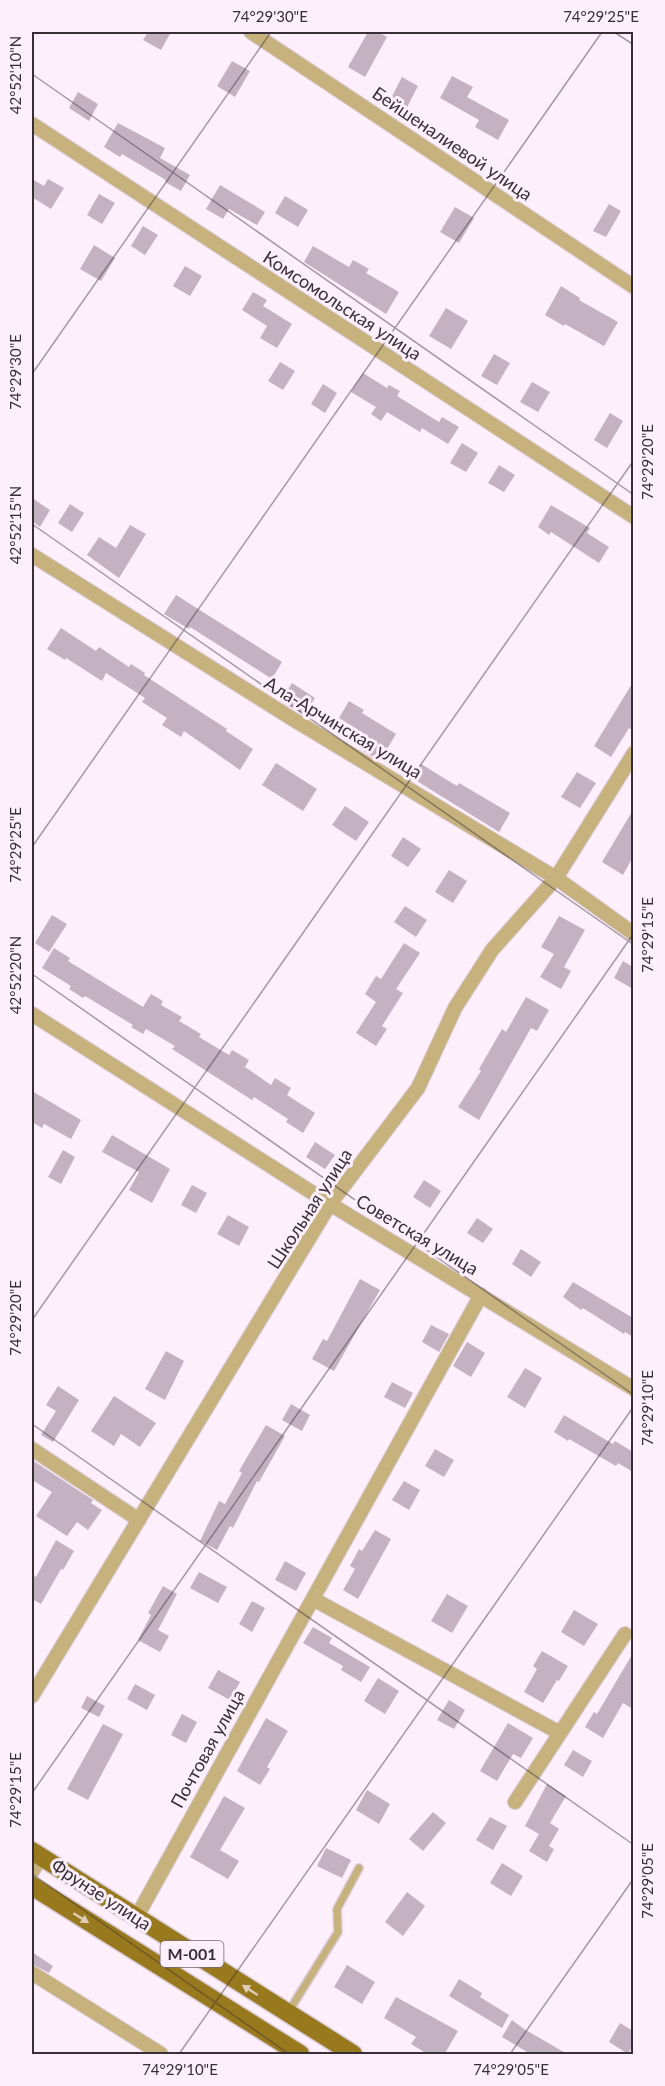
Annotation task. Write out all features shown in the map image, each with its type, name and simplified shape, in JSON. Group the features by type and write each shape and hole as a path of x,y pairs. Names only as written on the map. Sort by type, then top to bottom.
{"main road":[{"name":"Фрунзе улица","path":"34,1860 136,1918 353,2055"},
{"name":"Фрунзе улица","path":"32,1887 300,2055"}],"street":[{"name":"Бейшеналиевой улица","path":"251,32 633,287"},
{"name":"Комсомольская улица","path":"32,124 633,517"},
{"name":"Ала-Арчинская улица","path":"32,555 301,724 556,879 633,934"},
{"name":"Школьная улица","path":"32,1696 330,1204 418,1088 455,1008 492,950 556,879 633,753"},
{"name":"Советская улица","path":"32,1014 330,1204 633,1389"},
{"name":"Почтовая улица","path":"136,1918 482,1295"},
{"path":"32,1449 140,1520"},
{"path":"313,1599 560,1732"},
{"path":"515,1802 625,1634"},
{"path":"32,1973 161,2055"}],"lane":[{"path":"287,2014 338,1932 337,1909 359,1868"}],"building":[{"path":"148,32 171,32 161,50 143,40"},
{"path":"368,32 378,32 387,37 365,77 348,67"},
{"path":"232,61 250,71 235,97 217,86"},
{"path":"452,76 473,87 467,97 509,120 498,140 475,127 479,120 440,98"},
{"path":"402,77 418,86 404,113 388,104"},
{"path":"78,92 98,104 89,121 69,108"},
{"path":"118,123 165,148 160,158 190,175 181,191 122,154 120,157 104,147"},
{"path":"32,179 44,186 48,179 64,188 51,209 32,197"},
{"path":"220,185 265,212 257,225 229,209 223,219 206,209"},
{"path":"99,194 115,203 102,224 87,215"},
{"path":"285,196 308,210 298,227 275,213"},
{"path":"609,204 621,211 606,237 593,231"},
{"path":"455,207 474,218 459,243 440,232"},
{"path":"143,226 158,235 145,255 131,246"},
{"path":"94,245 115,258 101,281 80,269"},
{"path":"313,246 349,267 353,260 369,269 366,273 399,292 386,314 304,262"},
{"path":"185,266 202,276 190,296 173,286"},
{"path":"561,286 580,298 579,300 618,322 604,346 545,315"},
{"path":"253,292 267,300 263,306 292,324 277,348 260,338 267,326 242,310"},
{"path":"446,308 468,321 451,349 429,336"},
{"path":"494,354 510,363 497,385 481,376"},
{"path":"280,362 295,371 283,390 268,381"},
{"path":"363,373 387,388 389,385 400,391 397,396 439,422 442,417 459,427 448,444 422,428 420,432 387,412 381,421 371,414 376,407 351,392"},
{"path":"532,382 550,392 538,412 520,402"},
{"path":"323,384 337,393 325,413 311,404"},
{"path":"610,413 623,421 607,448 594,440"},
{"path":"462,443 478,453 466,472 450,463"},
{"path":"499,465 515,475 504,492 488,483"},
{"path":"32,498 50,510 40,527 32,521"},
{"path":"70,504 84,513 72,532 58,523"},
{"path":"551,505 590,528 587,533 609,547 599,563 551,532 549,535 538,527"},
{"path":"130,525 146,534 119,578 87,555 99,537 116,548"},
{"path":"176,595 282,662 272,679 190,627 189,629 164,614"},
{"path":"61,628 96,651 99,647 129,667 131,664 253,749 240,770 184,731 181,737 162,725 167,718 142,702 145,698 106,673 102,681 47,649"},
{"path":"633,682 633,731 629,728 611,757 594,746"},
{"path":"292,683 315,698 304,715 281,701"},
{"path":"349,701 364,710 362,713 396,734 380,761 360,749 368,736 339,718"},
{"path":"276,763 317,789 303,811 262,785"},
{"path":"421,764 457,786 459,783 510,813 499,832 412,778"},
{"path":"577,772 596,783 580,808 561,797"},
{"path":"345,806 369,822 356,841 332,825"},
{"path":"633,810 633,857 623,875 602,862"},
{"path":"403,837 421,849 408,867 391,856"},
{"path":"449,870 467,881 453,903 435,892"},
{"path":"405,906 427,920 416,937 394,922"},
{"path":"52,915 67,924 49,952 35,943"},
{"path":"559,916 585,930 564,967 571,971 561,989 540,977 554,954 541,947"},
{"path":"404,943 420,953 396,989 403,993 382,1026 387,1029 376,1046 356,1033 376,1002 365,994 376,976 381,979"},
{"path":"54,948 70,958 68,961 143,1007 151,994 163,1001 161,1005 182,1017 179,1021 201,1034 199,1037 229,1055 232,1050 249,1060 245,1067 271,1085 275,1078 291,1088 287,1095 315,1113 303,1133 286,1122 288,1119 254,1097 252,1100 172,1049 175,1046 146,1029 143,1034 131,1027 133,1025 69,989 71,986 42,968"},
{"path":"623,961 633,967 633,989 614,978"},
{"path":"526,997 549,1010 537,1031 531,1028 479,1120 458,1107 481,1071 479,1069 502,1029 506,1032"},
{"path":"32,1091 81,1120 71,1139 44,1124 42,1128 32,1122"},
{"path":"112,1135 170,1169 152,1203 129,1190 139,1172 102,1152"},
{"path":"315,1142 335,1155 325,1169 306,1157"},
{"path":"63,1150 75,1157 61,1184 48,1177"},
{"path":"424,1180 441,1191 430,1208 413,1197"},
{"path":"192,1185 207,1193 196,1213 181,1205"},
{"path":"228,1215 249,1227 239,1246 217,1234"},
{"path":"477,1218 493,1229 483,1243 467,1233"},
{"path":"521,1249 541,1262 531,1277 512,1264"},
{"path":"360,1279 380,1290 334,1371 312,1359 323,1339 327,1341"},
{"path":"573,1282 633,1318 633,1337 625,1332 624,1334 583,1308 581,1310 563,1297"},
{"path":"431,1325 449,1334 439,1352 422,1342"},
{"path":"467,1342 485,1353 471,1377 453,1366"},
{"path":"166,1351 184,1361 165,1400 145,1389"},
{"path":"525,1368 542,1378 525,1408 507,1397"},
{"path":"392,1382 413,1393 405,1408 384,1397"},
{"path":"58,1386 79,1400 53,1442 41,1435 56,1411 46,1405"},
{"path":"114,1396 156,1423 140,1447 121,1434 114,1446 91,1431"},
{"path":"291,1404 310,1415 302,1431 282,1420"},
{"path":"564,1415 613,1444 615,1441 633,1452 633,1472 618,1463 616,1466 554,1432"},
{"path":"266,1425 285,1436 259,1482 257,1481 233,1528 230,1526 217,1550 200,1541 219,1501 225,1504 242,1473 239,1471"},
{"path":"435,1449 454,1460 444,1477 425,1466"},
{"path":"32,1460 93,1500 91,1503 102,1510 88,1530 77,1522 67,1536 36,1516 52,1492 32,1480"},
{"path":"404,1481 420,1490 409,1510 392,1500"},
{"path":"375,1530 391,1539 358,1599 343,1590 355,1569 350,1566 359,1549 362,1551"},
{"path":"56,1540 74,1551 41,1604 32,1599 32,1575 36,1577"},
{"path":"285,1561 306,1573 296,1591 275,1580"},
{"path":"199,1572 227,1587 218,1603 190,1588"},
{"path":"163,1586 177,1594 158,1630 169,1636 160,1652 138,1640 151,1615 148,1613"},
{"path":"447,1594 468,1606 452,1633 431,1621"},
{"path":"252,1601 265,1608 252,1632 239,1624"},
{"path":"574,1610 598,1624 584,1646 561,1632"},
{"path":"313,1627 332,1638 329,1643 370,1667 361,1682 341,1670 343,1666 303,1643"},
{"path":"542,1651 568,1666 543,1703 524,1692 537,1669 533,1666"},
{"path":"633,1653 633,1709 623,1703 603,1738 585,1727 594,1712 597,1714"},
{"path":"218,1670 240,1682 230,1700 208,1688"},
{"path":"378,1678 399,1691 385,1714 364,1701"},
{"path":"135,1684 155,1695 147,1710 127,1699"},
{"path":"87,1696 105,1706 99,1717 81,1708"},
{"path":"449,1700 465,1710 454,1729 437,1720"},
{"path":"182,1714 197,1722 186,1743 171,1735"},
{"path":"266,1718 288,1731 267,1767 270,1769 260,1785 237,1771"},
{"path":"508,1723 533,1738 521,1758 513,1754 497,1781 480,1771"},
{"path":"103,1724 123,1734 88,1800 67,1789"},
{"path":"573,1750 592,1761 583,1777 564,1765"},
{"path":"547,1784 566,1796 550,1823 559,1829 549,1846 554,1849 547,1862 529,1851 539,1834 525,1826"},
{"path":"367,1790 390,1804 379,1824 356,1810"},
{"path":"224,1796 245,1808 220,1850 239,1861 228,1879 190,1857"},
{"path":"433,1812 446,1823 423,1851 409,1839"},
{"path":"490,1817 507,1826 493,1850 476,1840"},
{"path":"326,1848 351,1860 342,1878 317,1866"},
{"path":"502,1863 523,1876 511,1896 490,1883"},
{"path":"407,1892 425,1906 403,1936 385,1922"},
{"path":"32,1952 53,1966 49,1973 32,1964"},
{"path":"347,1965 375,1982 362,2004 334,1987"},
{"path":"459,1979 482,1993 480,1997 509,2015 502,2028 449,1996"},
{"path":"396,1997 458,2031 444,2055 429,2055 411,2044 416,2037 384,2018"},
{"path":"512,2020 569,2055 532,2055 502,2037"},
{"path":"620,2023 633,2031 633,2045 628,2054 609,2042"}]}
